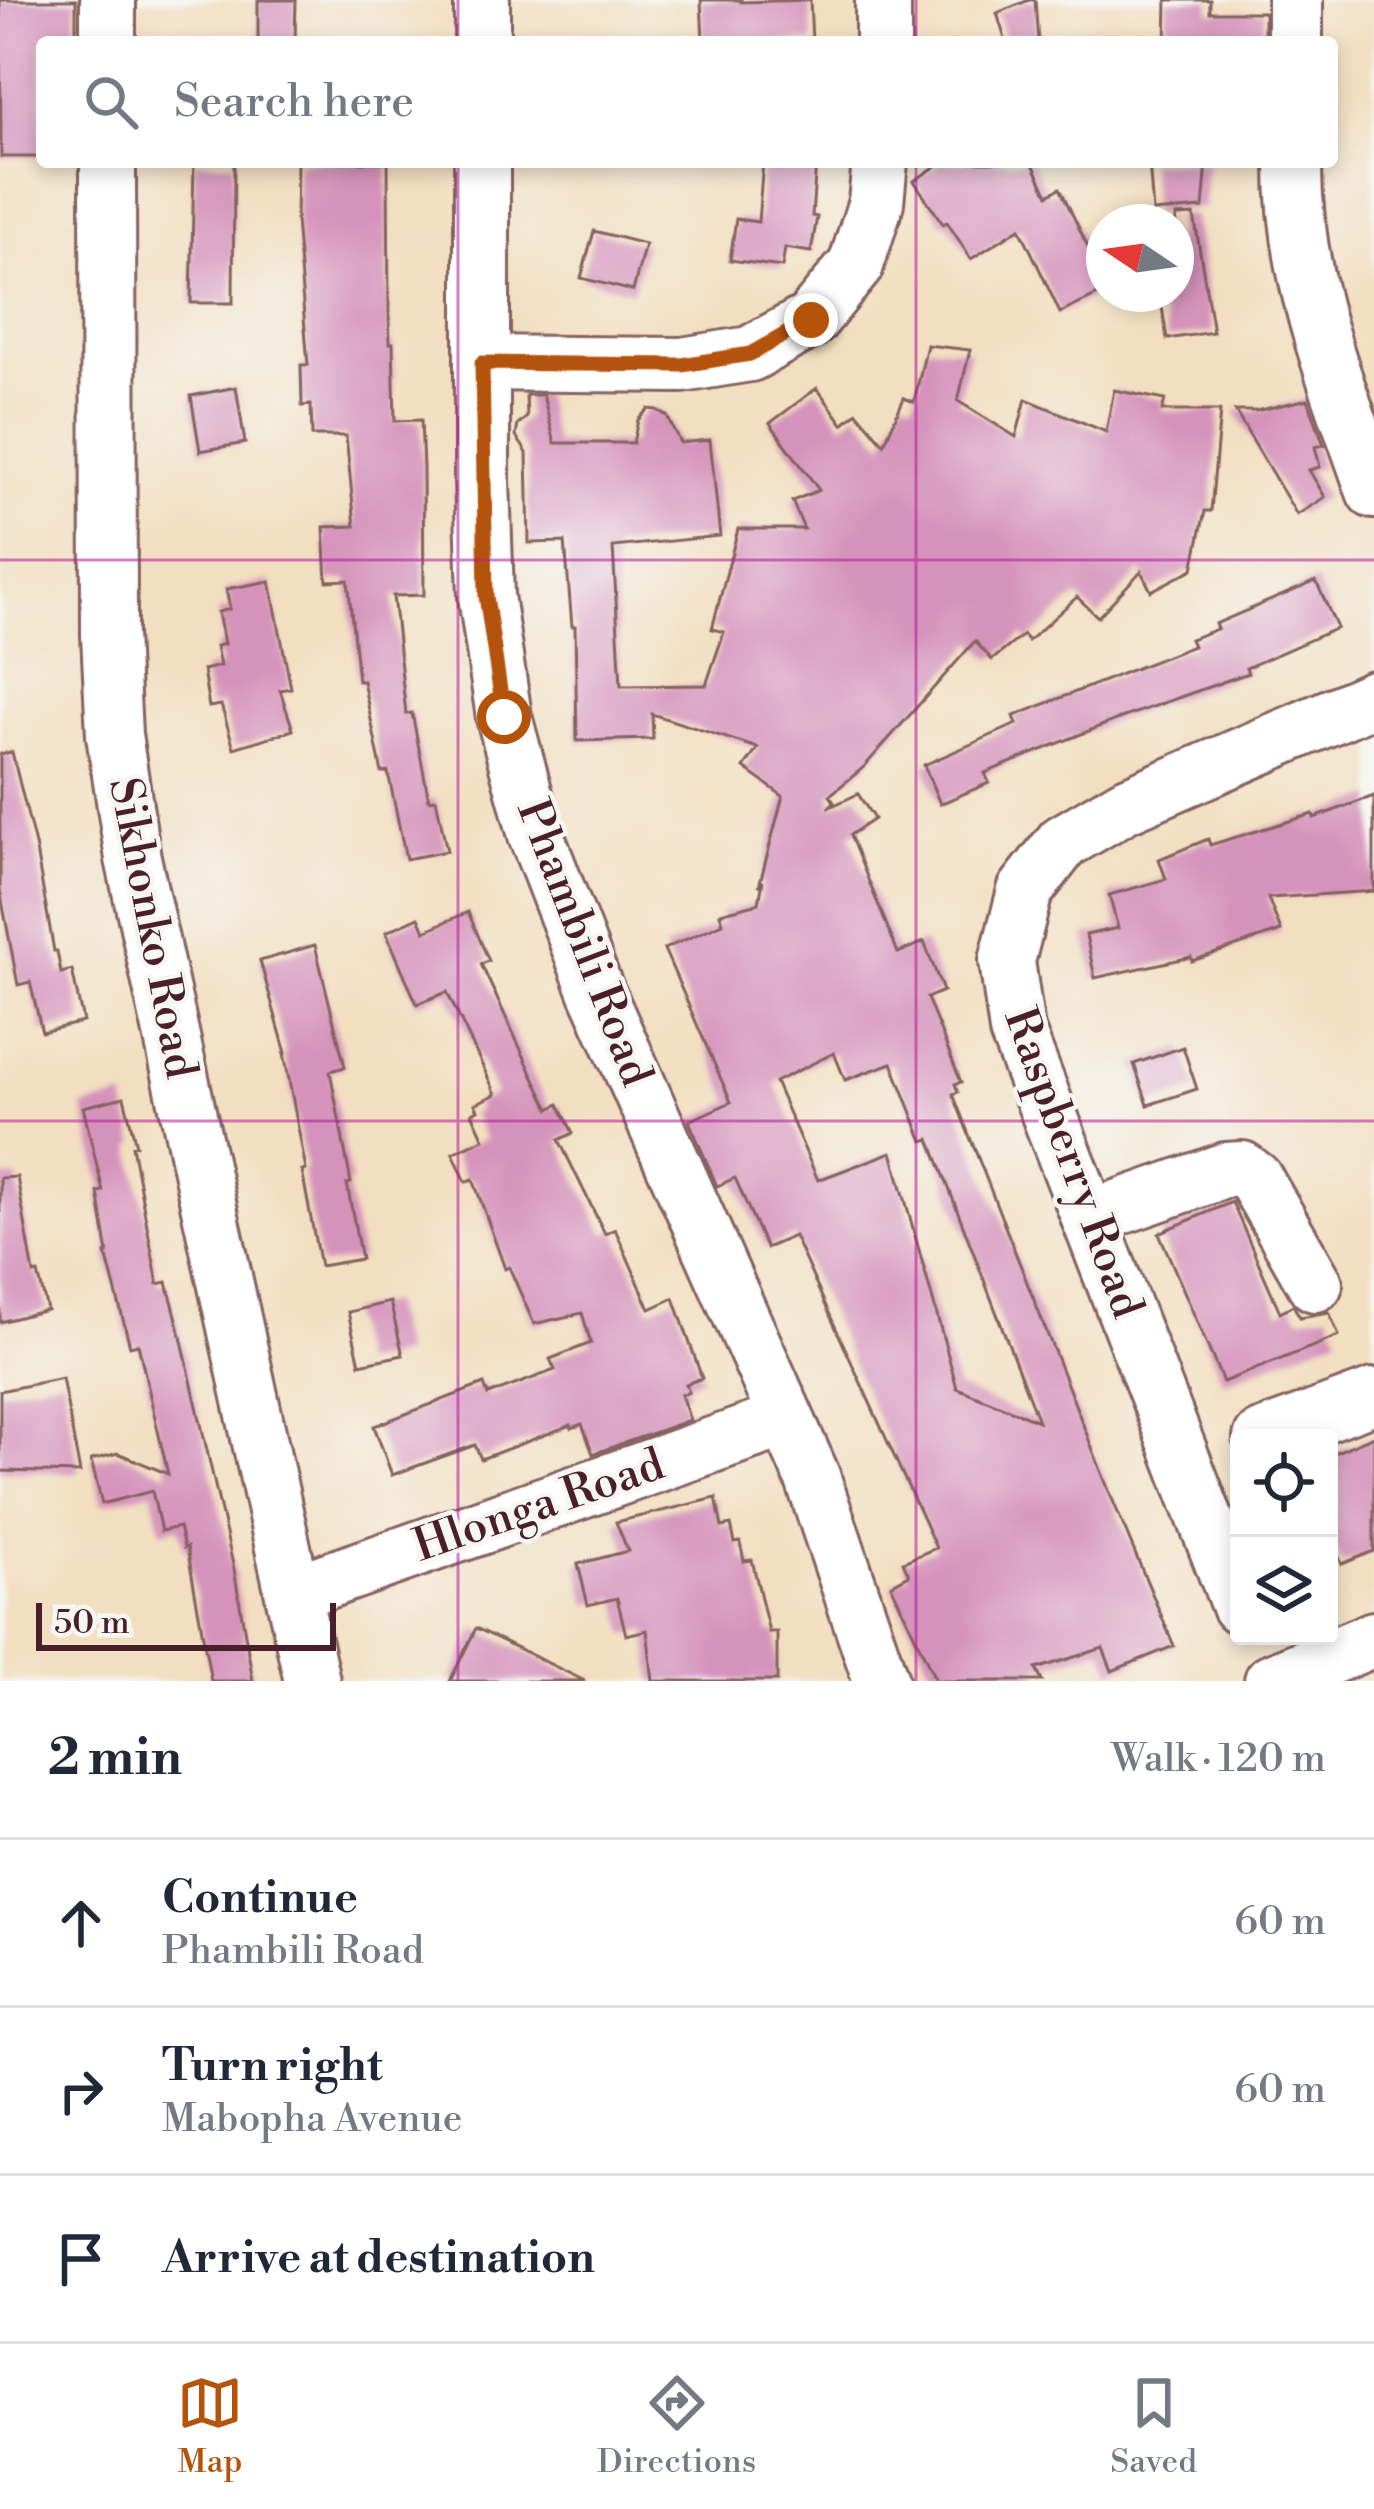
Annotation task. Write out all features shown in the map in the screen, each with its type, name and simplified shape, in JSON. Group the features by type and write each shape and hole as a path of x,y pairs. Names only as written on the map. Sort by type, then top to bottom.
{"street":[{"path":"108,0 108,36"},
{"path":"482,0 482,36"},
{"path":"883,0 883,36"},
{"path":"1295,0 1295,36"},
{"name":"Sikhonko Road","path":"108,168 109,635 114,735 133,858 312,1681"},
{"name":"Phambili Road","path":"482,168 486,596 504,717 536,836 596,990 812,1476 881,1681"},
{"path":"482,363 682,365 750,354 811,320 856,265 876,202 879,168"},
{"path":"1294,168 1301,261 1316,321 1374,490"},
{"name":"Raspberry Road","path":"1230,1583 1017,1031 1007,961 1025,890 1063,842 1124,806 1374,698"},
{"path":"1089,1218 1226,1170 1242,1169 1256,1179 1315,1284"},
{"path":"1286,1429 1374,1396"},
{"name":"Hlonga Road","path":"293,1593 786,1419"},
{"path":"1185,1467 1230,1450"},
{"path":"1254,1645 1270,1681 1374,1639"}],"building":[{"path":"0,0 76,0 76,36 36,36 36,157 1,157"},
{"path":"258,0 296,0 295,36 258,36"},
{"path":"701,0 810,0 812,36 703,36"},
{"path":"1035,0 1038,36 1004,36 997,13"},
{"path":"1167,0 1210,0 1210,12 1264,12 1264,36 1166,36"},
{"path":"194,168 234,168 233,303 191,303"},
{"path":"297,168 388,168 395,421 421,420 423,468 424,595 393,596 406,714 412,713 429,800 436,799 447,851 406,859 388,772 382,773 363,681 358,681 348,580 327,581 324,527 355,526 346,436 312,436 311,405 302,406 301,365 308,365 296,220"},
{"path":"762,168 816,168 812,216 817,217 811,252 785,248 782,267 730,260 736,219 758,222"},
{"path":"933,168 1035,168 1048,195 1060,188 1086,243 1086,301 1060,313 1020,228 971,259 947,222 943,224 914,181"},
{"path":"1149,168 1206,168 1203,208 1152,204"},
{"path":"1194,215 1213,332 1167,339 1163,312 1194,312"},
{"path":"594,231 645,244 633,291 581,278"},
{"path":"927,345 970,350 958,401 1016,437 1026,399 1106,432 1114,390 1165,400 1162,411 1220,411 1211,511 1205,511 1193,569 1151,591 1141,571 1098,617 1077,597 1028,641 1023,635 992,660 975,641 864,767 830,795 834,802 828,808 858,794 874,819 850,835 898,953 924,942 943,991 927,998 961,1082 955,1084 958,1092 953,1094 1174,1646 1112,1671 1103,1648 1036,1669 1042,1681 936,1681 891,1585 909,1575 903,1562 936,1548 794,1236 766,1248 735,1178 717,1186 689,1121 731,1102 664,949 723,923 720,913 759,903 763,881 759,886 783,796 744,768 758,748 652,714 653,739 577,741 575,626 565,542 529,543 527,453 516,436 518,425 527,417 526,395 543,395 555,443 633,443 638,420 648,409 667,416 680,443 710,440 720,536 613,547 621,686 706,685 724,632 712,629 738,529 804,529 792,501 819,490 770,423 817,388 843,424 857,412 884,444 904,398 914,402","holes":["834,1053 845,1080 892,1063 923,1141 930,1139 1038,1421 957,1388 892,1152 818,1180 775,1082"]},
{"path":"236,387 245,443 200,451 191,396"},
{"path":"1308,399 1324,445 1315,447 1320,467 1309,470 1325,497 1297,515 1235,411"},
{"path":"270,581 291,688 280,690 293,730 234,748 221,705 209,707 203,670 220,666 216,646 224,644 218,612 230,609 226,589"},
{"path":"1316,581 1337,628 1246,668 1248,673 985,773 989,783 940,804 924,765 1017,724 1014,716 1193,646 1190,639 1217,629 1215,624"},
{"path":"12,752 54,951 61,973 72,970 83,1022 42,1032 30,982 18,985 0,890 0,754"},
{"path":"1374,796 1374,891 1268,898 1281,931 1192,961 1191,957 1095,978 1086,935 1118,928 1109,895 1166,879 1159,859 1208,839 1210,845 1313,814 1314,818"},
{"path":"468,912 489,961 481,964 536,1082 550,1109 559,1104 573,1133 559,1140 605,1234 615,1229 650,1309 674,1298 702,1378 686,1384 689,1392 681,1395 690,1420 593,1454 582,1424 571,1425 481,1459 475,1445 392,1475 374,1426 484,1384 488,1395 555,1370 550,1359 591,1343 582,1313 534,1324 509,1267 505,1269 473,1179 466,1182 453,1153 484,1139 472,1113 478,1110 475,1104 496,1094 447,992 417,1004 386,932 419,917 425,931"},
{"path":"315,945 345,1067 330,1071 361,1259 320,1266 286,1053 260,961"},
{"path":"1183,1047 1197,1089 1148,1105 1134,1064"},
{"path":"124,1097 158,1284 167,1282 178,1323 234,1569 253,1681 211,1681 187,1547 179,1527 161,1531 152,1491 102,1504 91,1460 118,1453 168,1474 138,1344 130,1346 106,1254 98,1192 103,1191 83,1107"},
{"path":"17,1177 34,1274 38,1273 47,1310 0,1322 0,1178"},
{"path":"1232,1202 1280,1312 1293,1305 1300,1317 1329,1312 1339,1336 1223,1382 1159,1233"},
{"path":"390,1302 403,1355 360,1364 348,1312"},
{"path":"62,1378 80,1473 0,1471 0,1391"},
{"path":"1374,1436 1374,1551 1342,1564 1338,1555 1338,1451"},
{"path":"716,1498 722,1527 731,1525 744,1561 752,1560 769,1632 777,1632 777,1681 653,1681 647,1630 626,1635 617,1598 588,1605 578,1564 628,1551 616,1522"},
{"path":"476,1628 585,1681 450,1681"}],"route":[{"path":"504,717 486,596 482,363 682,365 750,354 811,320"}]}
